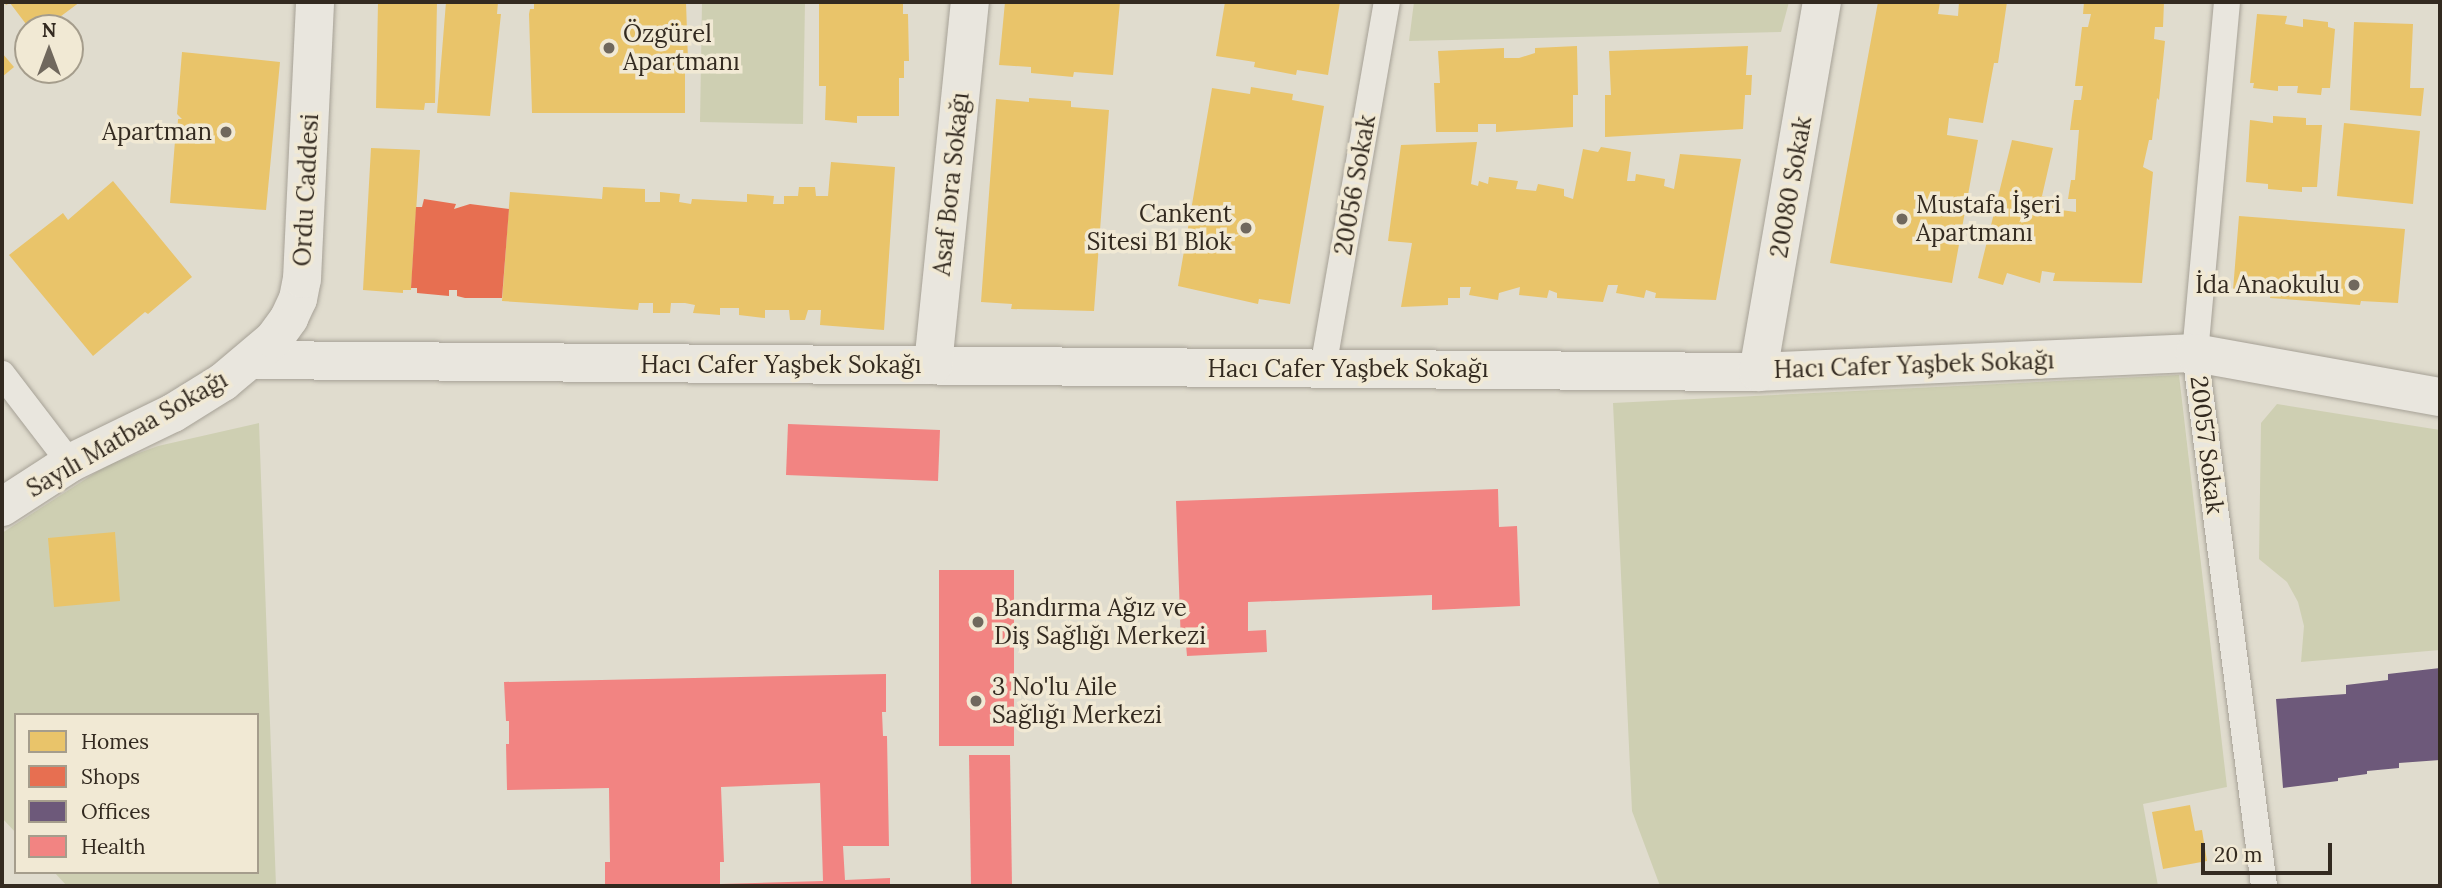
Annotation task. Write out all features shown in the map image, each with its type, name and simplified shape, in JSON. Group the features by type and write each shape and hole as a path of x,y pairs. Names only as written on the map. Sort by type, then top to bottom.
{"street":[{"name":"Ordu Caddesi","path":"251,360 274,339 289,318 298,299 302,279 315,2"},
{"name":"Asaf Bora Sokağı","path":"933,365 970,2"},
{"name":"20080 Sokak","path":"1758,372 1822,2"},
{"name":"Hacı Cafer Yaşbek Sokağı","path":"251,360 1758,372 2195,353 2440,397"},
{"name":"Sayılı Matbaa Sokağı","path":"2,507 70,463 173,413 223,382 251,360"}],"lane":[{"name":"20056 Sokak","path":"1323,368 1387,2"},
{"name":"20057 Sokak","path":"2227,2 2195,353 2264,886"},
{"path":"2,374 70,463"}],"green space":[{"path":"702,2 805,2 803,124 700,122"},
{"path":"1414,2 1789,2 1781,32 1409,41"},
{"path":"2179,375 2227,787 2143,804 2158,886 1660,886 1632,811 1613,403"},
{"path":"2277,404 2440,430 2440,650 2301,662 2304,626 2298,602 2287,582 2259,559 2261,423"},
{"path":"259,423 276,886 67,886 56,874 259,874 259,713 14,713 14,831 2,818 2,533 109,464 158,446"}],"building: Homes":[{"path":"4,2 80,2 64,14 18,14 10,3 6,5"},
{"path":"378,2 437,2 435,103 425,103 424,110 376,108"},
{"path":"446,2 498,2 497,14 501,14 490,116 437,113"},
{"name":"Özgürel Apartmanı","path":"534,2 686,2 688,61 685,61 685,113 532,113 529,14 530,9 534,9"},
{"path":"819,2 903,2 903,14 908,14 909,61 904,61 904,78 899,78 899,116 857,116 857,123 825,120 826,86 819,86"},
{"path":"1005,2 1120,2 1113,75 1074,72 1073,77 1031,73 1031,67 999,65"},
{"path":"1225,2 1340,2 1328,75 1297,70 1296,75 1254,67 1255,62 1216,56"},
{"path":"1878,2 1940,2 1938,14 1958,16 1959,2 2007,2 1998,63 1994,63 1983,123 1949,118 1947,135 1978,140 1952,283 1830,263"},
{"path":"2084,2 2164,2 2163,27 2155,27 2154,39 2165,41 2159,100 2157,98 2152,140 2149,140 2143,167 2153,172 2142,283 2053,281 2055,273 2042,271 2040,283 2007,273 2003,285 1978,278 2012,140 2053,148 2042,196 2057,199 2053,209 2076,212 2076,199 2068,199 2071,180 2075,180 2079,130 2070,130 2074,100 2081,100 2083,86 2075,86 2082,27 2088,27 2091,14 2083,14"},
{"path":"2257,14 2287,16 2285,24 2303,27 2303,19 2328,22 2328,27 2335,29 2330,88 2322,88 2321,95 2297,93 2298,86 2278,86 2278,91 2253,88 2254,83 2250,83"},
{"path":"2354,22 2413,24 2410,88 2424,88 2421,116 2350,110"},
{"path":"1577,46 1578,95 1573,95 1573,127 1496,132 1496,124 1478,124 1478,132 1436,132 1434,83 1440,83 1438,51 1504,48 1504,58 1519,58 1535,53 1535,48"},
{"path":"1748,46 1746,75 1752,75 1751,95 1745,95 1743,129 1605,137 1605,95 1611,95 1609,51"},
{"name":"Apartman","path":"182,52 280,62 266,210 170,203 175,141 180,139 177,137 178,119 182,119 177,114"},
{"path":"2,53 14,67 2,77"},
{"path":"1251,87 1293,94 1292,100 1324,106 1290,304 1259,299 1258,304 1178,286 1212,88 1250,94"},
{"path":"1029,98 1071,101 1071,107 1109,110 1094,311 1011,309 1012,304 981,302 996,99 1029,102"},
{"path":"2273,116 2306,118 2306,125 2322,125 2317,187 2302,187 2302,192 2268,189 2268,184 2246,182 2250,120 2273,123"},
{"path":"2344,123 2420,131 2413,204 2337,196"},
{"path":"1477,142 1471,184 1478,186 1479,181 1488,184 1489,177 1518,181 1516,189 1536,191 1538,184 1564,189 1564,196 1573,199 1583,149 1598,152 1601,147 1631,152 1627,181 1635,181 1636,174 1665,179 1664,186 1674,189 1680,154 1741,159 1716,300 1655,298 1656,293 1646,290 1644,298 1616,293 1618,285 1608,285 1603,302 1557,298 1557,293 1549,290 1547,298 1519,295 1520,287 1499,293 1498,300 1469,295 1471,287 1460,287 1460,298 1448,298 1448,305 1401,307 1412,243 1388,241 1401,145"},
{"path":"371,148 420,150 411,290 403,290 403,293 363,290"},
{"path":"831,162 895,167 884,330 820,325 821,310 808,310 805,320 790,320 789,310 765,310 765,318 739,315 739,308 720,308 720,315 693,313 695,305 685,303 671,303 670,313 653,313 653,303 639,303 638,310 502,301 510,192 602,199 603,187 645,189 645,202 660,202 660,192 680,194 679,202 691,204 692,199 747,202 747,194 774,196 773,204 784,204 784,196 798,196 799,187 815,187 816,196 828,196"},
{"path":"113,181 192,277 93,356 9,255 63,213 68,220"},
{"path":"2239,216 2405,229 2398,303 2361,301 2360,305 2270,298 2271,293 2233,290"},
{"path":"115,532 120,601 54,607 48,538"},
{"path":"2190,805 2195,831 2202,830 2207,861 2163,869 2152,812"}],"building: Shops":[{"path":"424,199 456,204 454,209 470,204 509,209 502,298 465,298 457,296 457,290 449,290 449,296 417,293 417,288 411,288 416,207 422,207"}],"building: Offices":[{"path":"2440,668 2440,760 2399,763 2399,768 2367,771 2367,774 2338,778 2338,781 2283,788 2276,699 2346,694 2346,685 2388,680 2388,674"}],"building: Health":[{"path":"788,424 940,430 938,481 786,475"},
{"path":"1498,489 1499,527 1517,526 1520,606 1432,610 1432,595 1248,602 1248,631 1266,630 1267,652 1187,656 1186,645 1181,645 1176,501"},
{"name":"3 No'lu Aile Sağlığı Merkezi","path":"939,570 1014,570 1014,746 939,746"},
{"path":"886,674 886,712 882,712 883,736 887,736 889,846 843,846 845,880 890,878 890,886 605,886 605,862 610,862 609,788 507,790 506,744 509,744 509,721 506,721 504,682","holes":["820,783 823,881 720,884 720,862 724,862 721,787"]},
{"path":"969,755 1010,755 1012,886 971,886"}],"place":[{"name":"Özgürel Apartmanı","path":"609,48"},
{"name":"Apartman","path":"226,132"},
{"name":"Mustafa İşeri Apartmanı","path":"1902,219"},
{"name":"Cankent Sitesi B1 Blok","path":"1246,228"},
{"name":"İda Anaokulu","path":"2354,285"},
{"name":"Bandırma Ağız ve Diş Sağlığı Merkezi","path":"978,622"},
{"name":"3 No'lu Aile Sağlığı Merkezi","path":"976,701"}]}
